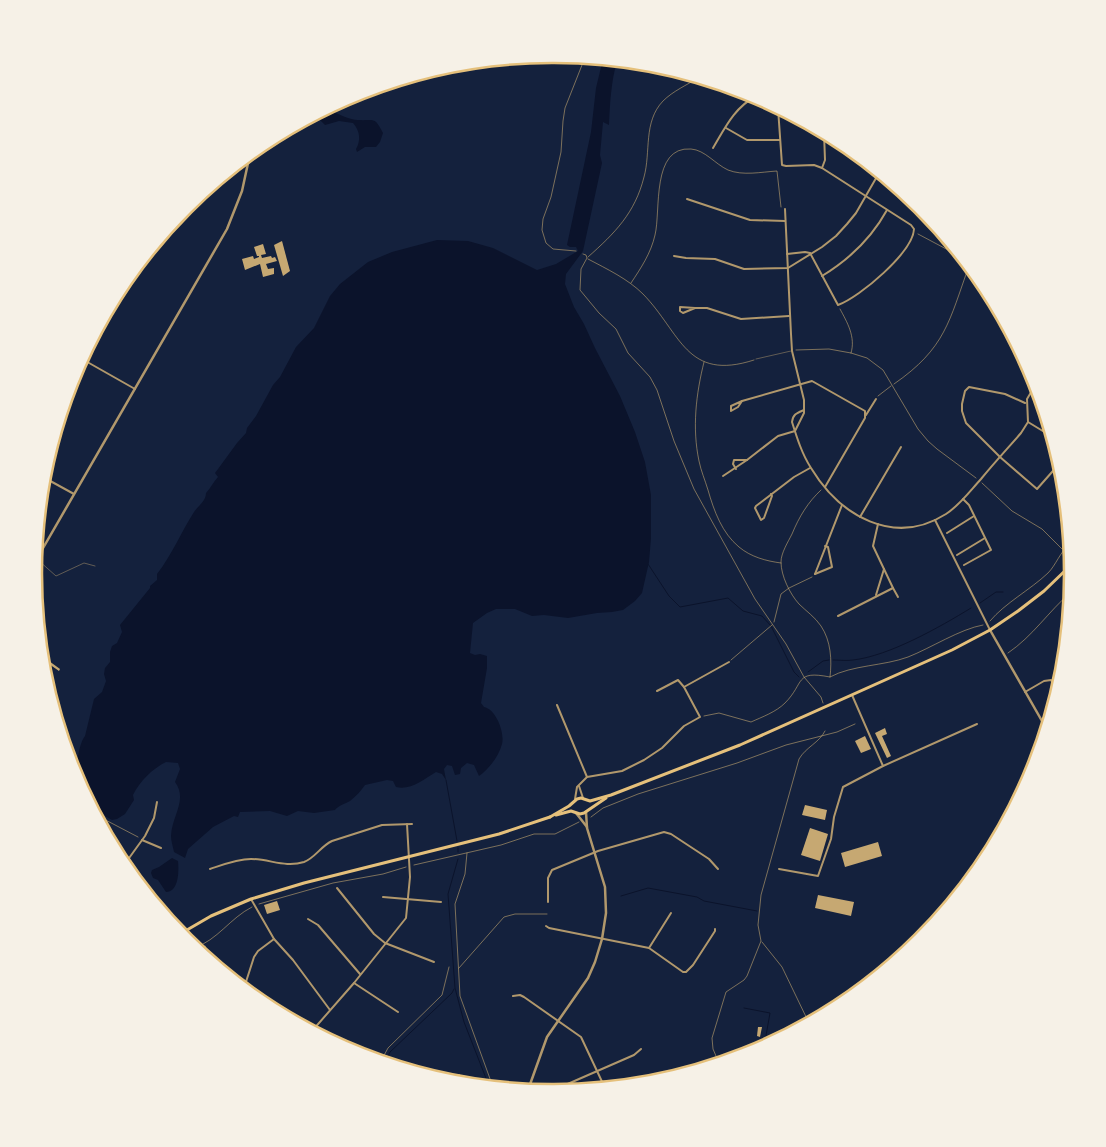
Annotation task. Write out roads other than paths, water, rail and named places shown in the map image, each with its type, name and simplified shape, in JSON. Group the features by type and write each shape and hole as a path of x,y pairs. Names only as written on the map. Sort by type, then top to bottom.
{"main road":[{"path":"550,817 574,801 584,799 590,801 611,795 740,746 952,650 990,630 1018,612 1044,591 1064,571"},
{"path":"188,930 211,916 251,899 304,883 499,834 550,817 575,812 582,814 611,795"},
{"path":"584,799 588,804 586,811"},
{"path":"574,801 572,808 575,812"}],"street":[{"path":"713,148 733,115 748,102"},
{"path":"778,116 781,161 783,166 814,166 822,168 912,226 914,232 900,255 884,272 857,295 838,305 810,254 805,252 787,254"},
{"path":"726,127 747,140 780,140"},
{"path":"822,168 825,160 824,141"},
{"path":"44,547 229,224 246,179 248,163"},
{"path":"674,256 715,260 744,270 788,268 836,236 856,213 876,178"},
{"path":"687,199 750,220 785,220"},
{"path":"785,209 792,351 804,400 804,410 795,431"},
{"path":"822,276 837,267 859,249 887,210"},
{"path":"695,308 683,313 680,311 680,307 707,308 741,319 789,316"},
{"path":"88,363 135,389"},
{"path":"742,401 738,408 732,411 733,404 742,401 800,384 813,382 865,411 866,415"},
{"path":"1026,403 1019,402 1005,394 968,387 965,391 962,406 966,423 1000,457 1037,489 1053,471"},
{"path":"804,410 796,413 792,422 810,468 824,487 842,505 860,518 893,528 910,528 935,520 964,499 1022,433 1028,422 1026,403 1030,393"},
{"path":"824,487 876,399"},
{"path":"1028,422 1043,431"},
{"path":"723,476 736,469 778,436 795,431"},
{"path":"860,518 901,447"},
{"path":"736,469 733,464 734,460 748,460"},
{"path":"771,494 764,518 761,520 755,508 771,494 794,477 810,468"},
{"path":"51,481 74,494"},
{"path":"964,499 969,505 991,550 964,565"},
{"path":"825,546 828,547 832,567 815,574 825,546 842,505"},
{"path":"947,533 974,516"},
{"path":"935,520 990,630 1042,720"},
{"path":"878,524 873,546 898,597"},
{"path":"958,555 985,538"},
{"path":"876,596 884,569"},
{"path":"838,616 893,588"},
{"path":"684,687 728,662"},
{"path":"574,801 576,789 587,777 622,771 644,760 662,748 684,726 700,717 684,687 678,680 656,691"},
{"path":"1025,692 1044,682 1052,681"},
{"path":"852,695 883,766"},
{"path":"557,705 587,777"},
{"path":"778,868 818,876 831,839 841,790 847,784 977,724"},
{"path":"580,784 579,791 584,799"},
{"path":"129,857 154,818 157,802"},
{"path":"530,1083 547,1036 588,978 602,939 607,905 605,888 596,852 584,819 586,811"},
{"path":"575,812 584,819"},
{"path":"317,1026 406,918 409,866 407,824"},
{"path":"210,869 246,859 288,865 298,864 306,861 332,842 382,825 412,824"},
{"path":"548,902 548,878 552,870 596,852 664,832 709,859 718,869"},
{"path":"142,839 161,848"},
{"path":"338,888 374,934 385,943 434,962"},
{"path":"383,897 441,902"},
{"path":"251,899 274,939 293,960 330,1010"},
{"path":"649,948 670,913"},
{"path":"308,919 318,925 360,974"},
{"path":"546,926 548,928 649,948 686,972 702,952 716,931 715,929"},
{"path":"246,982 258,950 274,939"},
{"path":"354,982 398,1012"},
{"path":"513,996 520,995 524,997 581,1037 603,1081"},
{"path":"568,1084 634,1055 641,1049"}],"lane":[{"path":"756,359 792,351"},
{"path":"43,563 56,576 84,563 95,566"}],"water":[{"path":"601,65 616,67 610,101 609,125 603,122 600,155 602,163 583,251 566,274 565,284 574,307 620,396 645,462 651,495 651,538 649,562 642,593 623,610 612,612 568,618 544,615 532,616 515,609 496,609 473,623 470,653 487,656 487,668 481,703 496,717 503,739 501,749 496,758 479,776 474,765 467,763 461,768 460,774 455,775 452,766 447,765 444,769 446,780 442,774 436,772 417,784 401,788 396,787 393,781 387,780 365,785 350,801 335,810 314,813 298,811 287,816 270,811 240,812 238,817 234,816 213,827 188,849 185,858 174,852 171,838 180,801 179,789 175,782 180,769 178,763 166,762 151,772 136,790 133,795 134,800 125,814 112,820 104,815 78,760 94,699 102,692 106,681 105,668 110,662 112,646 117,643 122,632 120,625 150,586 157,580 157,574 194,512 218,477 215,473 246,433 247,428 273,385 280,377 296,347 314,328 330,296 340,284 368,262 392,252 437,240 468,241 493,248 537,270 556,264 578,251 576,247 567,245 591,132 596,88"},
{"path":"335,112 352,119 374,120 383,133 376,147 365,147 357,152 359,136 353,123 339,121 325,125 320,120"},
{"path":"172,858 178,861 177,880 174,889 166,892 158,880 153,878 151,873 152,870"}],"waterway":[{"path":"648,564 669,596 680,607 728,598 743,611 762,616 771,626 794,672 799,677"},
{"path":"980,603 996,592 1003,592"},
{"path":"833,660 853,660 898,647 930,632 971,608"},
{"path":"808,672 823,661 829,660"},
{"path":"446,780 457,841"},
{"path":"458,859 448,894 455,988 464,1022 487,1080"},
{"path":"621,896 648,888 757,911"},
{"path":"388,1057 390,1052 454,989"},
{"path":"744,1008 770,1013 766,1037"}]}
